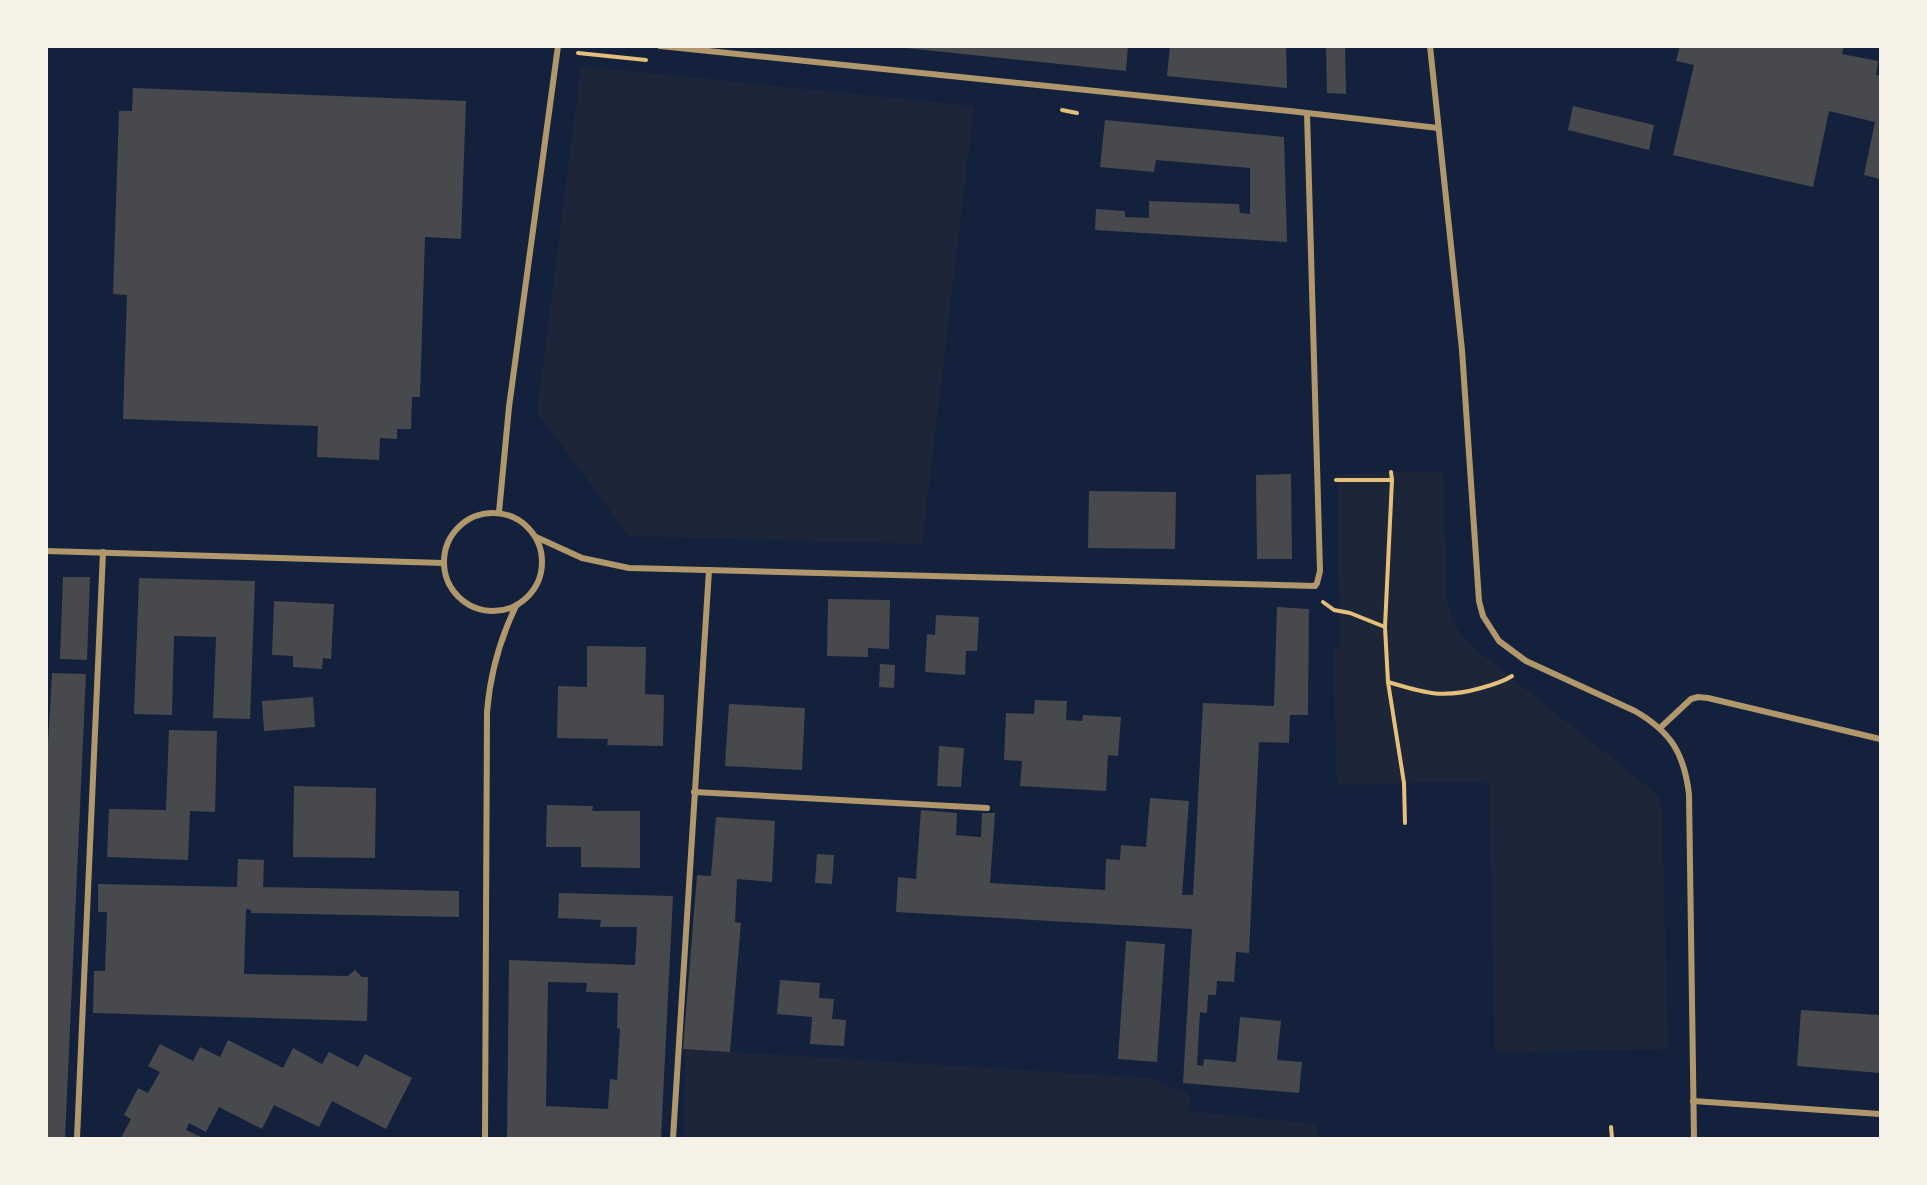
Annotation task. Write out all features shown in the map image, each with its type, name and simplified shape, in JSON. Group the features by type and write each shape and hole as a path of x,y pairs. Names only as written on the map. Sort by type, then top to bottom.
{"street":[{"path":"499,512 509,407 558,46"},
{"path":"660,46 1438,128"},
{"path":"1430,46 1462,350 1479,601 1483,616 1499,641 1526,661 1635,711 1660,728 1674,744 1683,762 1689,794 1694,1138"},
{"path":"536,537 582,558 621,567 1315,586 1320,571 1307,113"},
{"path":"499,512 514,517 526,525 536,537 541,551 542,568 538,583 529,596 516,606 500,611 483,610 468,605 455,594 447,579 443,563 446,546 454,531 467,520 482,513 499,512"},
{"path":"46,550 443,563"},
{"path":"77,1138 103,552"},
{"path":"673,1138 709,570"},
{"path":"484,1138 487,712 496,654 516,606"},
{"path":"1660,728 1691,699 1698,697 1881,739"},
{"path":"694,792 987,808"},
{"path":"1693,1101 1881,1114"}],"path":[{"path":"1391,472 1385,627 1388,682 1404,783 1405,823"},
{"path":"1331,480 1392,480"},
{"path":"1322,602 1334,610 1350,612 1385,627"},
{"path":"1388,682 1421,692 1449,695 1497,683 1515,673"},
{"path":"1611,1126 1612,1138"}],"shaded area":[{"path":"581,66 974,106 922,544 629,536 537,412"},
{"path":"1443,472 1447,600 1454,623 1462,635 1479,652 1660,799 1668,1049 1495,1053 1489,781 1337,785 1333,649 1340,648 1337,474"},
{"path":"685,1049 1150,1078 1190,1095 1188,1111 1317,1124 1317,1138 684,1138"}],"building":[{"path":"906,46 1128,46 1126,71 906,48"},
{"path":"1170,46 1286,46 1287,88 1167,76"},
{"path":"1326,46 1345,46 1346,94 1327,93"},
{"path":"1680,46 1844,46 1842,54 1878,61 1876,75 1880,76 1880,179 1864,175 1875,122 1829,111 1813,187 1673,155 1694,65 1676,61"},
{"path":"133,88 466,101 461,239 425,237 420,397 412,397 411,429 397,429 397,439 380,438 379,460 317,457 318,426 123,419 127,295 113,294 119,111 132,111"},
{"path":"1573,106 1654,125 1649,150 1568,130"},
{"path":"1105,120 1284,137 1287,242 1095,230 1096,209 1125,211 1125,217 1149,218 1149,201 1239,204 1240,213 1250,214 1250,168 1156,160 1154,172 1100,167"},
{"path":"1291,474 1292,559 1257,559 1256,475"},
{"path":"1089,491 1176,492 1175,549 1088,548"},
{"path":"63,577 90,577 87,660 60,659"},
{"path":"139,578 255,581 250,719 213,718 216,637 174,636 172,715 134,714"},
{"path":"828,599 890,600 889,649 868,648 868,657 827,656"},
{"path":"274,601 334,604 331,659 323,658 322,669 293,667 293,656 272,655"},
{"path":"1277,607 1309,609 1308,715 1290,715 1289,743 1259,742 1249,953 1236,952 1234,982 1217,981 1216,995 1208,995 1207,1013 1200,1012 1197,1065 1203,1066 1204,1059 1236,1062 1240,1017 1281,1021 1277,1060 1302,1062 1299,1093 1183,1083 1192,929 896,912 898,877 916,879 921,810 957,813 956,835 978,837 981,837 982,813 995,813 990,883 1105,890 1106,859 1120,860 1121,845 1146,847 1150,798 1189,801 1182,895 1193,895 1203,703 1274,706"},
{"path":"936,615 979,617 977,651 966,651 965,675 925,672 927,634 935,635"},
{"path":"587,646 646,647 645,694 664,695 663,746 607,745 608,739 557,738 558,686 587,687"},
{"path":"880,664 895,665 894,688 879,687"},
{"path":"52,673 86,674 65,1138 46,1138 46,781"},
{"path":"313,697 315,727 264,731 262,701"},
{"path":"1035,700 1067,701 1066,720 1082,721 1083,715 1121,717 1118,756 1108,755 1106,791 1020,786 1022,761 1004,760 1006,713 1034,714"},
{"path":"729,704 805,708 802,770 725,766"},
{"path":"169,730 217,731 215,812 190,811 188,860 107,857 109,809 166,810"},
{"path":"939,746 964,748 961,787 937,786"},
{"path":"294,786 376,788 375,858 293,857"},
{"path":"547,805 593,806 592,811 640,811 640,868 581,867 581,847 546,847"},
{"path":"716,817 775,821 772,882 737,879 735,922 741,923 730,1052 683,1049 697,875 711,876"},
{"path":"817,854 834,855 832,884 815,883"},
{"path":"238,859 264,860 263,887 459,891 459,917 251,913 251,910 246,909 244,974 348,976 355,970 362,977 368,977 367,1021 93,1013 94,971 105,971 107,912 98,912 98,884 237,887"},
{"path":"559,893 673,896 661,1138 507,1138 509,960 635,965 637,927 600,927 601,920 558,918","holes":["548,982 587,983 586,992 618,993 617,1028 620,1029 617,1080 610,1079 608,1109 546,1106"]},
{"path":"1126,941 1165,944 1157,1062 1118,1059"},
{"path":"780,980 820,983 819,998 834,999 832,1019 846,1020 844,1046 810,1044 812,1017 777,1014"},
{"path":"1801,1010 1880,1015 1880,1073 1797,1066"},
{"path":"228,1040 283,1068 293,1048 322,1064 329,1052 358,1067 365,1054 412,1078 386,1129 332,1101 319,1127 274,1105 262,1129 219,1107 206,1132 189,1123 186,1130 203,1138 121,1138 131,1119 124,1115 138,1088 148,1093 160,1072 148,1066 160,1044 193,1061 200,1047 220,1057"}]}
